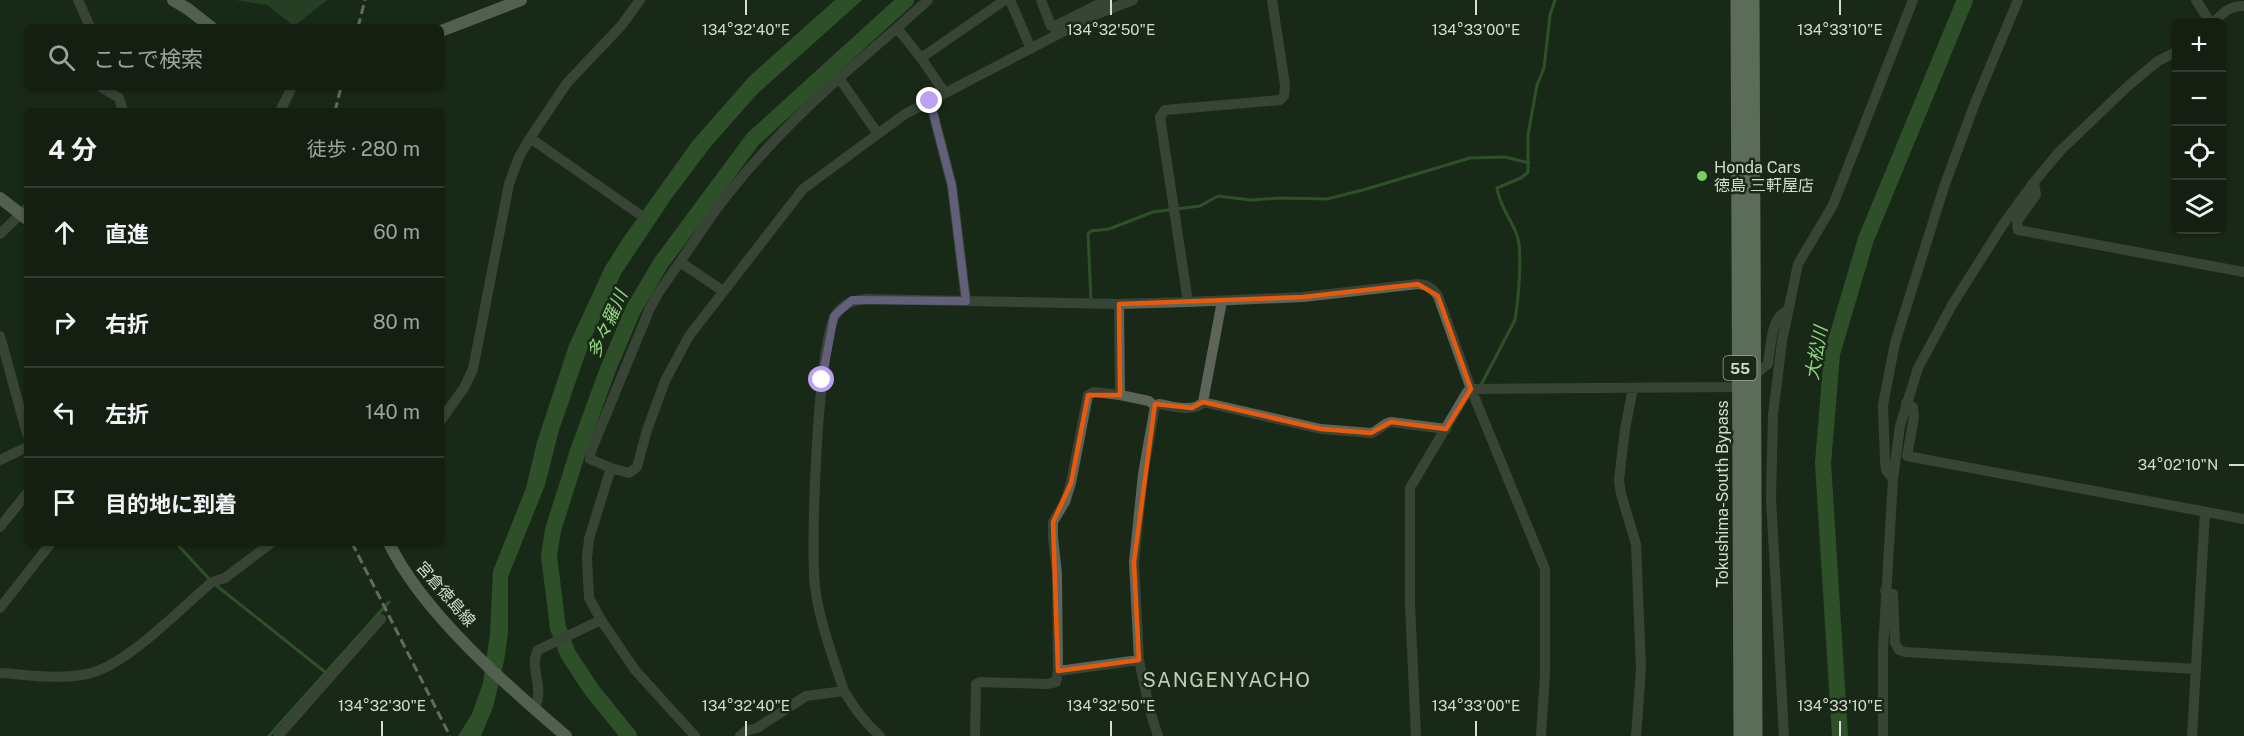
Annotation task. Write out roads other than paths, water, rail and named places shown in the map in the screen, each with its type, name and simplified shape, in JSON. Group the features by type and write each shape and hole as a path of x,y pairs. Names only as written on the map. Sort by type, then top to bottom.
{"highway":[{"name":"Tokushima-South Bypass","path":"1738,0 1741,736"},
{"name":"Tokushima-South Bypass","path":"1752,0 1755,736"}],"main road":[{"path":"173,0 207,24"},
{"path":"444,30 521,0"},
{"path":"0,198 24,213"},
{"name":"宮倉徳島線","path":"392,546 402,569 422,594 484,662 534,709"},
{"path":"534,709 566,736"}],"street":[{"path":"78,0 89,24"},
{"path":"444,416 464,388 473,369 509,184 519,157 567,83 621,26 640,0"},
{"path":"928,0 808,106 760,156 727,195 659,291 650,308 591,451 590,459 629,473 637,467 646,430 665,381 695,327 803,189 905,114 1097,15 1133,0"},
{"path":"921,58 1005,0"},
{"path":"1010,0 1031,49"},
{"path":"1041,0 1053,27 1107,0"},
{"path":"1188,302 1160,117 1165,110 1280,100 1284,96 1272,0"},
{"path":"1784,736 1771,498 1775,385 1788,310 1798,264 1833,206 1913,0"},
{"path":"1893,479 1886,470 1883,405 1895,343 1948,176 1975,103 2018,0"},
{"path":"2196,0 2209,18"},
{"path":"2216,18 2234,6 2244,6"},
{"path":"897,28 945,93"},
{"path":"1883,736 1883,648 1893,479 1900,426 1918,368 1931,340 2002,226 2034,182 2060,151 2120,93 2158,61 2172,54"},
{"path":"839,78 878,134"},
{"path":"106,90 119,98 122,108"},
{"path":"282,108 290,90"},
{"path":"930,101 952,186 966,301"},
{"path":"530,138 639,214"},
{"path":"2034,182 2036,195 2017,221 2018,230 2244,272"},
{"path":"0,234 24,215"},
{"path":"680,262 723,291"},
{"path":"880,736 854,709 844,691 818,603 813,567 822,380 834,316 852,300 1119,304 1303,297 1418,284 1434,289 1438,296 1472,389 1545,569 1545,675 1541,736"},
{"path":"1155,406 1159,404 1192,408 1203,402 1222,301"},
{"path":"1119,304 1120,395"},
{"path":"1416,736 1410,604 1410,488 1467,392 1472,389 1740,387 1765,369 1768,364 1776,320 1780,313 1788,310"},
{"path":"0,336 24,423"},
{"path":"1633,388 1619,480 1635,544 1641,669 1636,736"},
{"path":"975,736 976,684 981,682 1047,684 1056,682 1058,671 1057,574 1053,522 1065,502 1071,483 1088,395 1094,392 1120,395 1149,401 1155,406"},
{"path":"1203,402 1321,429 1371,433 1378,431 1383,424 1391,422 1446,429"},
{"path":"1906,403 1913,407 1914,417 1907,456 2244,519"},
{"path":"1155,406 1143,474 1134,562 1139,660 1158,736"},
{"path":"0,460 24,448"},
{"path":"611,468 589,539 587,558 589,598 635,670 695,736"},
{"path":"0,527 24,497"},
{"path":"2192,736 2205,512"},
{"path":"0,608 49,546"},
{"path":"0,673 70,677 90,674 119,662 212,582 225,579 267,546"},
{"path":"1886,591 1893,594 1895,643 1899,650 1905,652 2195,669"},
{"path":"278,736 381,620"},
{"path":"534,709 539,695 535,655 538,650 601,620"},
{"path":"1058,671 1139,660"},
{"path":"740,736 746,731 757,728 806,696 844,691"}],"waterway":[{"name":"多々羅川","path":"629,736 591,689 568,654 558,628 549,556 553,530 579,448 608,369 633,310 661,263 753,139 906,0"},
{"path":"1480,387 1515,320 1519,278 1519,243 1497,188 1521,178 1528,172 1528,135 1537,85 1544,68 1550,15 1555,0"},
{"name":"大松川","path":"1840,736 1823,463 1832,354 1866,239 1965,0"},
{"path":"1089,300 1091,300 1088,234 1091,231 1109,229 1153,212 1200,206 1218,196 1250,200 1327,199 1470,158 1505,157 1529,163"},
{"path":"179,546 212,582 325,672"},
{"path":"269,736 389,602"}],"railway":[{"path":"359,24 365,0"},
{"path":"336,108 340,90"},
{"path":"354,546 450,736"}],"place":[{"name":"Honda Cars 徳島 三軒屋店","path":"1702,176"}],"district":[{"name":"SANGENYACHO","path":"1227,680"}]}
